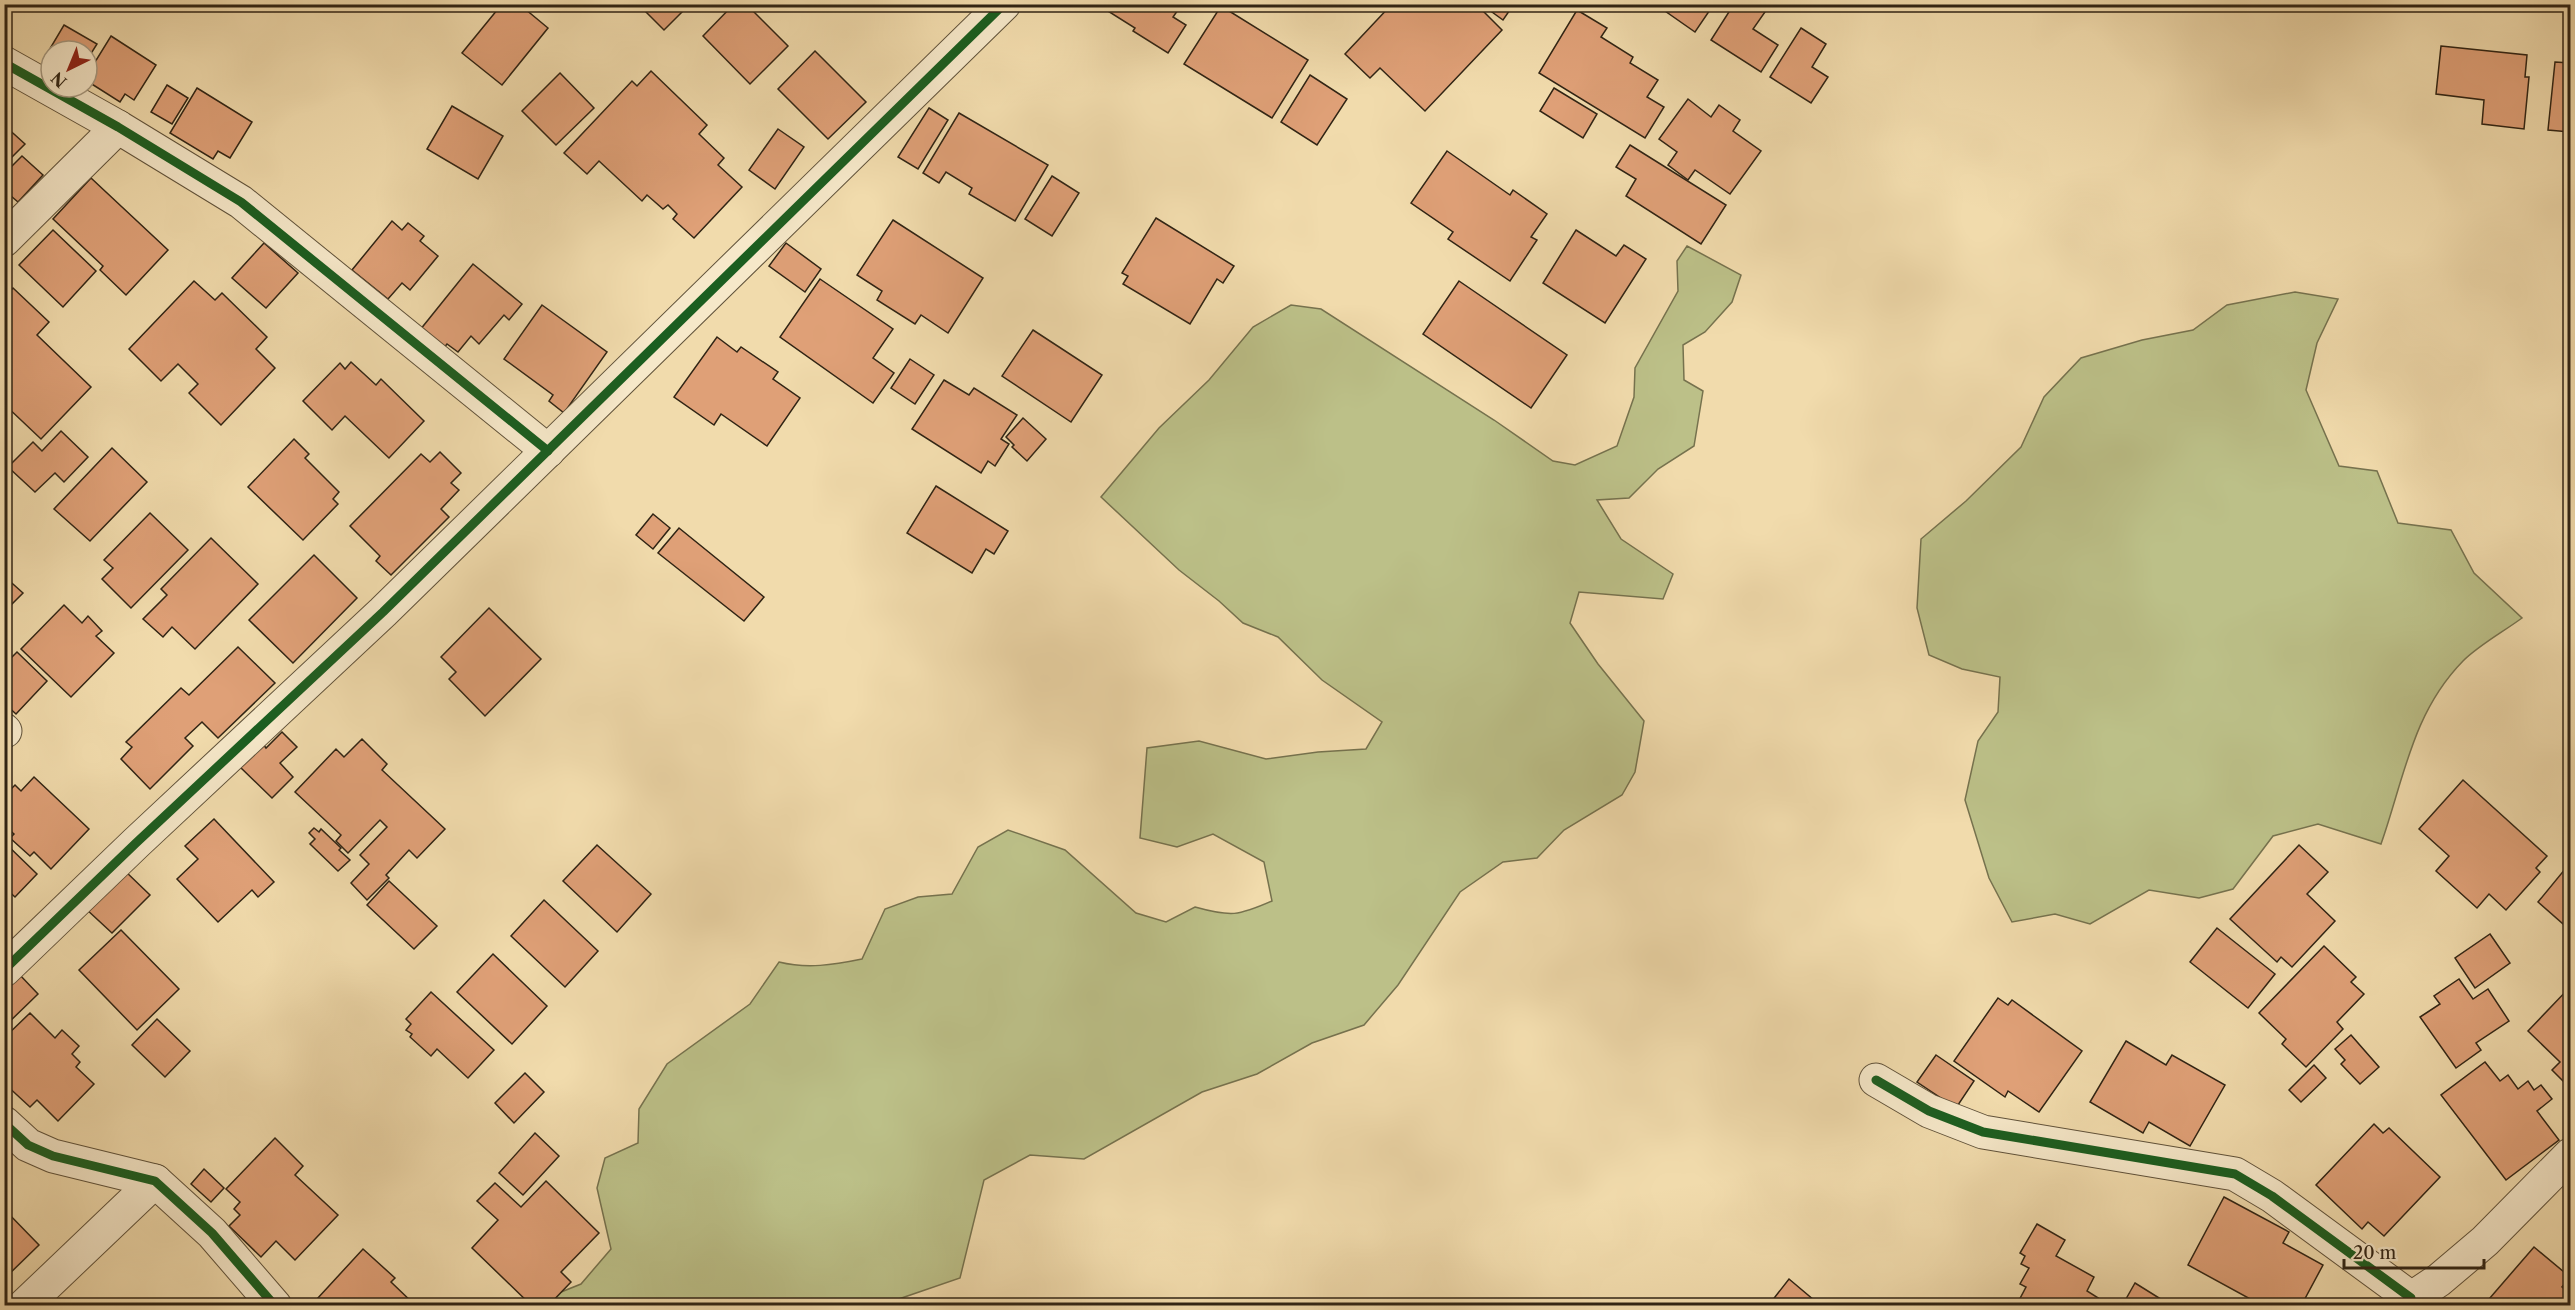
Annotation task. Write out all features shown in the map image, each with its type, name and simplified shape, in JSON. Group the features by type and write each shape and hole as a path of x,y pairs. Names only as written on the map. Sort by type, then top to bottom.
{"street":[{"path":"4,970 144,835 383,612 1004,4"},
{"path":"4,63 118,127 241,202 548,451"},
{"path":"4,240 118,127"},
{"path":"1876,1080 1929,1111 1983,1132 2235,1174 2272,1196 2405,1302 2439,1280 2486,1241 2571,1155"},
{"path":"4,1123 28,1145 52,1156 155,1181 213,1233 275,1305"},
{"path":"24,1305 155,1181"}],"green space":[{"path":"1687,246 1741,275 1732,302 1705,332 1683,345 1684,380 1703,391 1694,446 1658,469 1629,498 1597,500 1621,539 1673,574 1663,599 1579,592 1570,623 1598,664 1644,721 1635,772 1622,795 1564,830 1537,858 1503,862 1460,892 1398,985 1364,1025 1312,1043 1257,1074 1202,1092 1084,1159 1030,1155 984,1180 960,1278 893,1301 890,1305 526,1306 581,1284 611,1249 597,1188 605,1158 638,1143 639,1109 667,1064 750,1004 779,962 820,965 862,959 885,909 918,897 952,894 978,847 1008,830 1065,850 1136,913 1166,922 1195,907 1234,913 1251,910 1272,901 1264,862 1213,834 1177,847 1140,838 1147,748 1199,741 1266,759 1366,749 1382,722 1322,680 1278,637 1243,623 1179,570 1101,497 1159,428 1209,380 1253,327 1291,305 1321,309 1494,420 1553,461 1575,465 1617,446 1634,397 1635,368 1678,291 1677,261"},
{"path":"2295,292 2338,299 2317,343 2306,390 2339,466 2377,471 2398,523 2451,530 2474,573 2522,618 2469,655 2446,681 2432,702 2412,748 2381,844 2318,824 2273,836 2233,889 2199,898 2149,890 2090,924 2055,914 2012,922 1989,878 1965,800 1978,741 1998,712 2000,677 1962,669 1929,655 1917,608 1921,539 1966,501 2021,447 2044,397 2081,358 2142,340 2193,330 2227,305"}],"building":[{"path":"502,4 519,4 548,28 502,85 462,53"},
{"path":"638,4 690,4 664,30"},
{"path":"734,4 746,4 788,46 750,84 703,36"},
{"path":"1105,4 1177,4 1180,7 1173,17 1186,25 1168,53 1133,31 1135,28 1103,8"},
{"path":"1392,4 1476,4 1502,30 1425,111 1380,68 1370,78 1345,54"},
{"path":"1481,4 1514,4 1503,20"},
{"path":"1655,4 1714,4 1695,32"},
{"path":"1734,4 1753,4 1765,12 1753,29 1778,45 1761,72 1711,40"},
{"path":"1221,6 1308,60 1272,118 1184,64"},
{"path":"1577,10 1607,28 1601,37 1633,57 1630,63 1658,80 1647,97 1664,107 1645,138 1539,73"},
{"path":"64,25 88,39 56,39"},
{"path":"1801,28 1826,44 1812,67 1828,77 1811,103 1770,77"},
{"path":"111,36 156,65 134,100 125,94 120,102 99,89 99,56"},
{"path":"2441,46 2527,55 2525,77 2529,77 2524,129 2482,124 2484,100 2436,94"},
{"path":"815,51 866,102 828,139 778,89"},
{"path":"2555,62 2570,63 2570,132 2548,130"},
{"path":"651,71 707,125 699,134 724,158 718,165 742,187 694,238 673,219 677,214 668,205 663,209 647,195 642,201 599,161 587,174 564,153 632,81 637,86"},
{"path":"560,73 594,108 556,145 522,111"},
{"path":"1310,75 1347,99 1317,145 1281,122"},
{"path":"167,85 188,98 172,124 151,112"},
{"path":"197,88 252,122 230,158 218,151 213,159 170,133"},
{"path":"1554,88 1597,114 1583,138 1540,111"},
{"path":"1688,99 1711,117 1719,105 1740,120 1733,131 1761,151 1730,194 1695,170 1688,180 1668,165 1677,152 1659,139"},
{"path":"452,106 503,136 478,179 427,149"},
{"path":"929,108 948,120 918,169 898,157"},
{"path":"959,113 1048,165 1015,221 969,194 972,188 946,172 939,183 923,173"},
{"path":"4,125 25,144 4,165"},
{"path":"778,129 804,147 775,189 749,170"},
{"path":"1630,145 1726,205 1701,244 1626,196 1636,179 1616,167"},
{"path":"1447,151 1510,195 1513,190 1547,214 1531,237 1537,240 1510,281 1448,239 1453,232 1411,203"},
{"path":"22,156 43,175 18,202 4,190 4,185 8,181 4,178 4,174"},
{"path":"1052,176 1079,193 1052,236 1025,219"},
{"path":"91,178 168,250 126,295 100,270 103,266 53,219"},
{"path":"1156,218 1234,266 1223,283 1217,279 1190,324 1123,284 1128,276 1122,273"},
{"path":"893,220 983,278 948,333 921,315 915,324 877,300 882,291 857,275"},
{"path":"392,221 402,230 408,223 424,236 420,241 438,256 410,290 402,283 388,299 352,270"},
{"path":"53,230 96,271 63,307 19,265"},
{"path":"1576,230 1616,256 1624,245 1646,259 1605,323 1543,283"},
{"path":"264,243 298,273 266,308 232,278"},
{"path":"786,243 821,269 805,292 769,266"},
{"path":"473,264 522,304 509,320 504,315 479,344 471,336 458,352 447,344 443,349 420,330"},
{"path":"820,279 893,329 873,358 894,373 873,403 780,337"},
{"path":"194,281 215,300 222,293 267,337 256,349 275,368 221,425 189,393 198,384 178,364 161,381 129,349"},
{"path":"1459,281 1567,355 1531,408 1423,334"},
{"path":"13,288 49,322 37,335 91,387 41,439 4,404 4,297"},
{"path":"542,305 607,352 564,413 549,401 553,395 504,359"},
{"path":"1033,330 1102,375 1071,422 1002,376"},
{"path":"717,337 737,352 741,347 778,372 773,379 800,398 767,446 721,414 714,425 674,397"},
{"path":"910,359 934,375 915,404 891,388"},
{"path":"351,362 376,385 381,379 424,421 389,458 345,416 332,430 303,401 340,363 345,369"},
{"path":"944,380 969,395 974,388 1017,415 1001,439 1009,444 995,466 988,461 981,473 912,429"},
{"path":"1023,418 1046,439 1027,461 1012,447 1014,445 1006,437"},
{"path":"61,431 88,457 64,482 55,473 35,492 8,467 33,442 42,451"},
{"path":"294,439 309,454 305,458 339,492 333,499 338,504 303,540 248,487"},
{"path":"112,448 147,482 90,541 54,509"},
{"path":"440,452 461,473 451,483 459,490 441,509 449,517 391,575 376,561 380,556 350,526 421,454 430,462"},
{"path":"936,486 1008,531 994,554 986,549 972,573 907,533"},
{"path":"150,513 188,550 131,608 102,579 113,568 104,560"},
{"path":"653,514 670,528 653,549 636,535"},
{"path":"679,528 764,597 744,621 658,553"},
{"path":"211,538 258,584 195,649 172,627 163,637 143,619 167,595 161,589"},
{"path":"314,555 357,598 293,663 249,620"},
{"path":"4,576 23,593 4,612"},
{"path":"64,605 82,623 88,616 102,631 96,636 114,653 71,697 21,649"},
{"path":"489,608 541,659 485,716 449,679 456,672 441,657"},
{"path":"238,647 275,683 218,738 202,722 185,738 193,746 150,789 121,759 132,747 126,742 181,688 189,695"},
{"path":"17,652 47,681 16,714 4,703 4,665"},
{"path":"282,732 297,747 280,763 293,777 272,798 240,767 263,744 266,748"},
{"path":"362,739 387,764 382,770 445,829 417,858 409,850 386,875 389,878 367,900 351,883 369,864 360,855 387,827 380,820 348,853 336,841 341,835 295,792 336,749 344,757"},
{"path":"34,777 89,829 51,869 34,852 30,856 10,838 14,834 4,825 4,796 15,785 21,791"},
{"path":"2463,780 2547,856 2536,868 2540,872 2506,910 2489,894 2477,908 2436,871 2449,856 2419,829"},
{"path":"214,819 274,882 258,897 252,890 218,922 177,879 198,859 185,846"},
{"path":"314,828 319,832 321,829 350,860 338,871 310,844 315,839 309,833"},
{"path":"4,842 37,874 15,897 4,887"},
{"path":"597,845 651,894 617,932 563,881"},
{"path":"2299,845 2328,872 2307,894 2335,921 2292,967 2281,957 2277,962 2230,919"},
{"path":"2570,863 2570,930 2538,902"},
{"path":"124,870 150,895 112,933 85,908"},
{"path":"389,881 437,926 414,949 367,905"},
{"path":"544,900 598,951 565,987 511,936"},
{"path":"2217,928 2275,974 2248,1008 2190,962"},
{"path":"121,930 179,989 137,1030 79,970"},
{"path":"2490,934 2510,963 2475,988 2455,958"},
{"path":"2324,946 2356,977 2351,982 2364,994 2337,1022 2343,1029 2306,1067 2282,1044 2286,1039 2259,1013"},
{"path":"493,954 547,1006 512,1044 457,992"},
{"path":"18,973 38,994 4,1027 4,987"},
{"path":"2459,979 2473,999 2488,989 2509,1021 2476,1043 2481,1050 2456,1068 2420,1017 2440,1004 2434,996"},
{"path":"2570,987 2570,1088 2552,1070 2560,1062 2528,1031"},
{"path":"431,992 494,1050 468,1078 437,1049 431,1056 410,1037 412,1034 406,1030 411,1024 406,1019"},
{"path":"1998,998 2008,1005 2012,1000 2082,1051 2039,1112 2008,1091 2005,1097 1954,1061"},
{"path":"30,1013 55,1038 62,1030 79,1046 72,1054 80,1062 76,1067 94,1084 58,1121 37,1100 30,1107 4,1083 4,1038"},
{"path":"157,1019 190,1051 165,1077 132,1045"},
{"path":"2351,1035 2379,1067 2360,1084 2341,1064 2345,1060 2335,1049"},
{"path":"2126,1041 2166,1065 2172,1055 2225,1085 2190,1146 2149,1122 2143,1133 2090,1102"},
{"path":"1936,1055 1974,1081 1956,1108 1917,1082"},
{"path":"2485,1062 2500,1081 2508,1075 2518,1089 2528,1081 2534,1090 2541,1085 2552,1099 2537,1111 2559,1140 2506,1180 2441,1095"},
{"path":"2314,1065 2326,1078 2301,1102 2289,1090"},
{"path":"525,1073 544,1092 514,1123 495,1103"},
{"path":"2374,1124 2383,1133 2389,1128 2440,1177 2384,1236 2368,1222 2362,1229 2316,1185"},
{"path":"535,1133 559,1156 523,1195 499,1173"},
{"path":"275,1138 303,1166 295,1175 338,1215 295,1260 276,1241 261,1257 229,1226 240,1215 234,1209 240,1202 226,1189"},
{"path":"204,1169 224,1188 211,1202 191,1184"},
{"path":"546,1181 599,1233 561,1272 571,1282 548,1306 532,1306 472,1248 498,1220 477,1201 495,1183 521,1207"},
{"path":"2224,1197 2289,1232 2283,1243 2323,1265 2301,1306 2263,1306 2188,1265"},
{"path":"4,1209 39,1245 4,1279"},
{"path":"2037,1224 2065,1240 2056,1256 2094,1277 2087,1291 2111,1306 2016,1306 2026,1287 2020,1284 2029,1268 2021,1264 2025,1256 2020,1253"},
{"path":"2534,1247 2570,1277 2562,1287 2570,1294 2570,1306 2483,1306"},
{"path":"363,1249 395,1278 391,1282 416,1306 324,1306 317,1299"},
{"path":"1789,1279 1821,1306 1768,1306"},
{"path":"2135,1283 2172,1306 2122,1306"}],"cycle path":[{"path":"4,970 383,612 1004,4"},
{"path":"4,63 118,127 241,202 548,451"},
{"path":"1876,1080 1929,1111 1983,1132 2235,1174 2272,1196 2411,1298"},
{"path":"4,1123 28,1145 53,1156 155,1181 212,1233 275,1306"}]}
